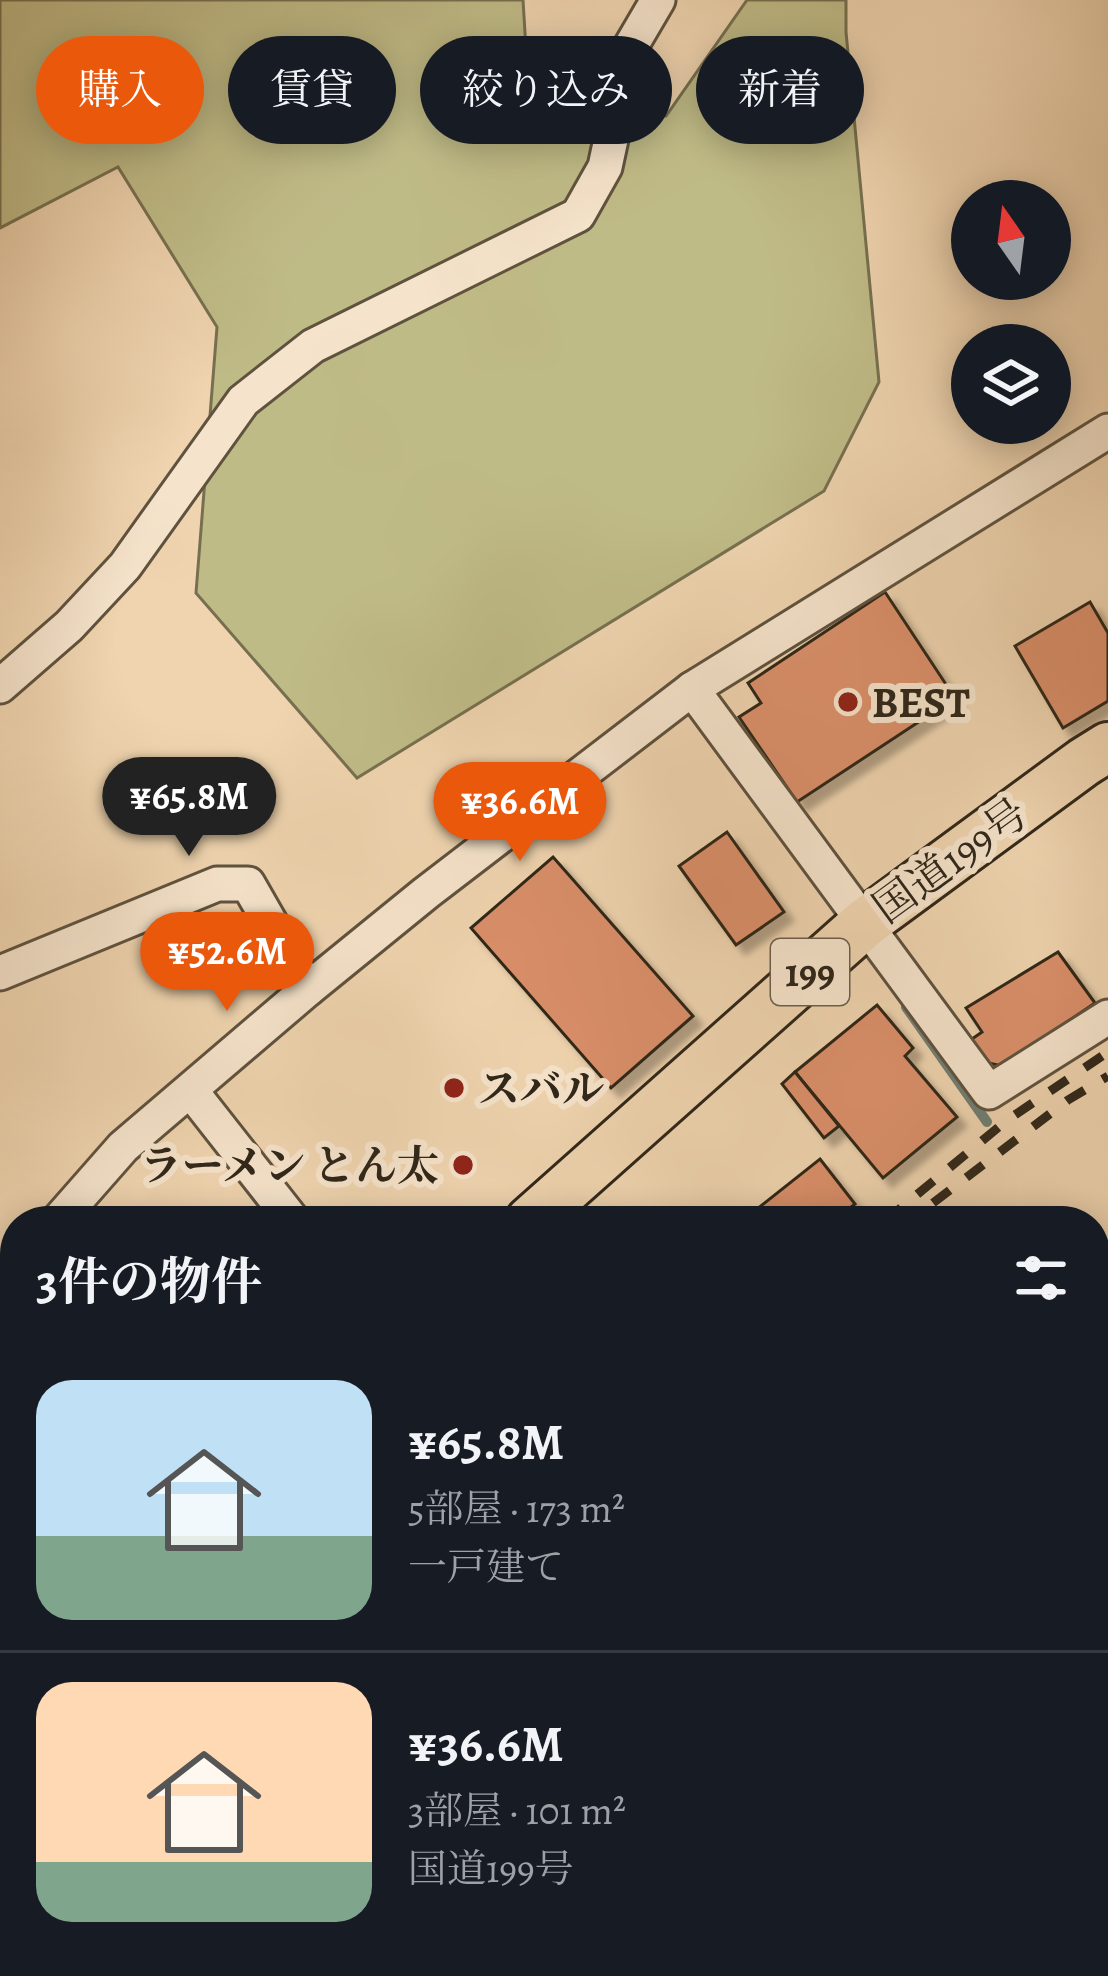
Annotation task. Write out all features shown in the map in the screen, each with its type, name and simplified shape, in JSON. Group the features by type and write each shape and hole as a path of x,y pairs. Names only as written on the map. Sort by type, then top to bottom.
{"highway":[{"name":"国道199号","path":"548,1206 1108,747"},
{"name":"国道199号","path":"593,1206 874,936 1108,785"}],"street":[{"path":"0,686 69,626 125,566 244,401 313,346 578,214 605,167 631,46 658,0"},
{"path":"71,1206 123,1147 308,989 692,689 1108,431"},
{"path":"692,689 989,1093 1108,1017"},
{"path":"0,974 218,884 248,884 308,989"},
{"path":"191,1090 281,1206"}],"shaded area":[{"path":"0,0 523,0 525,36 420,36 420,144 672,144 672,107 696,73 696,144 857,144 879,382 824,491 357,778 196,593 217,327 118,167 0,228"},
{"path":"747,0 846,0 846,36 722,36"}],"building":[{"path":"885,592 955,698 797,802 739,717 761,703 748,683"},
{"path":"1090,602 1108,633 1108,701 1063,728 1015,646"},
{"path":"727,832 784,912 736,945 679,866"},
{"path":"553,857 693,1016 611,1088 471,928"},
{"path":"1058,952 1095,1003 1002,1066 984,1062 969,1041 982,1032 966,1008"},
{"path":"877,1005 913,1048 905,1056 957,1117 883,1178 795,1072"},
{"path":"795,1072 839,1126 824,1138 782,1084"},
{"path":"820,1159 855,1204 852,1206 761,1206"}],"waterway":[{"path":"906,1007 987,1122"}],"railway":[{"path":"903,1206 1006,1121 1108,1052"},
{"path":"933,1203 1068,1100 1108,1076"}],"place":[{"name":"BEST","path":"848,702"},
{"name":"スバル","path":"454,1088"},
{"name":"ラーメン とん太","path":"463,1165"}]}
